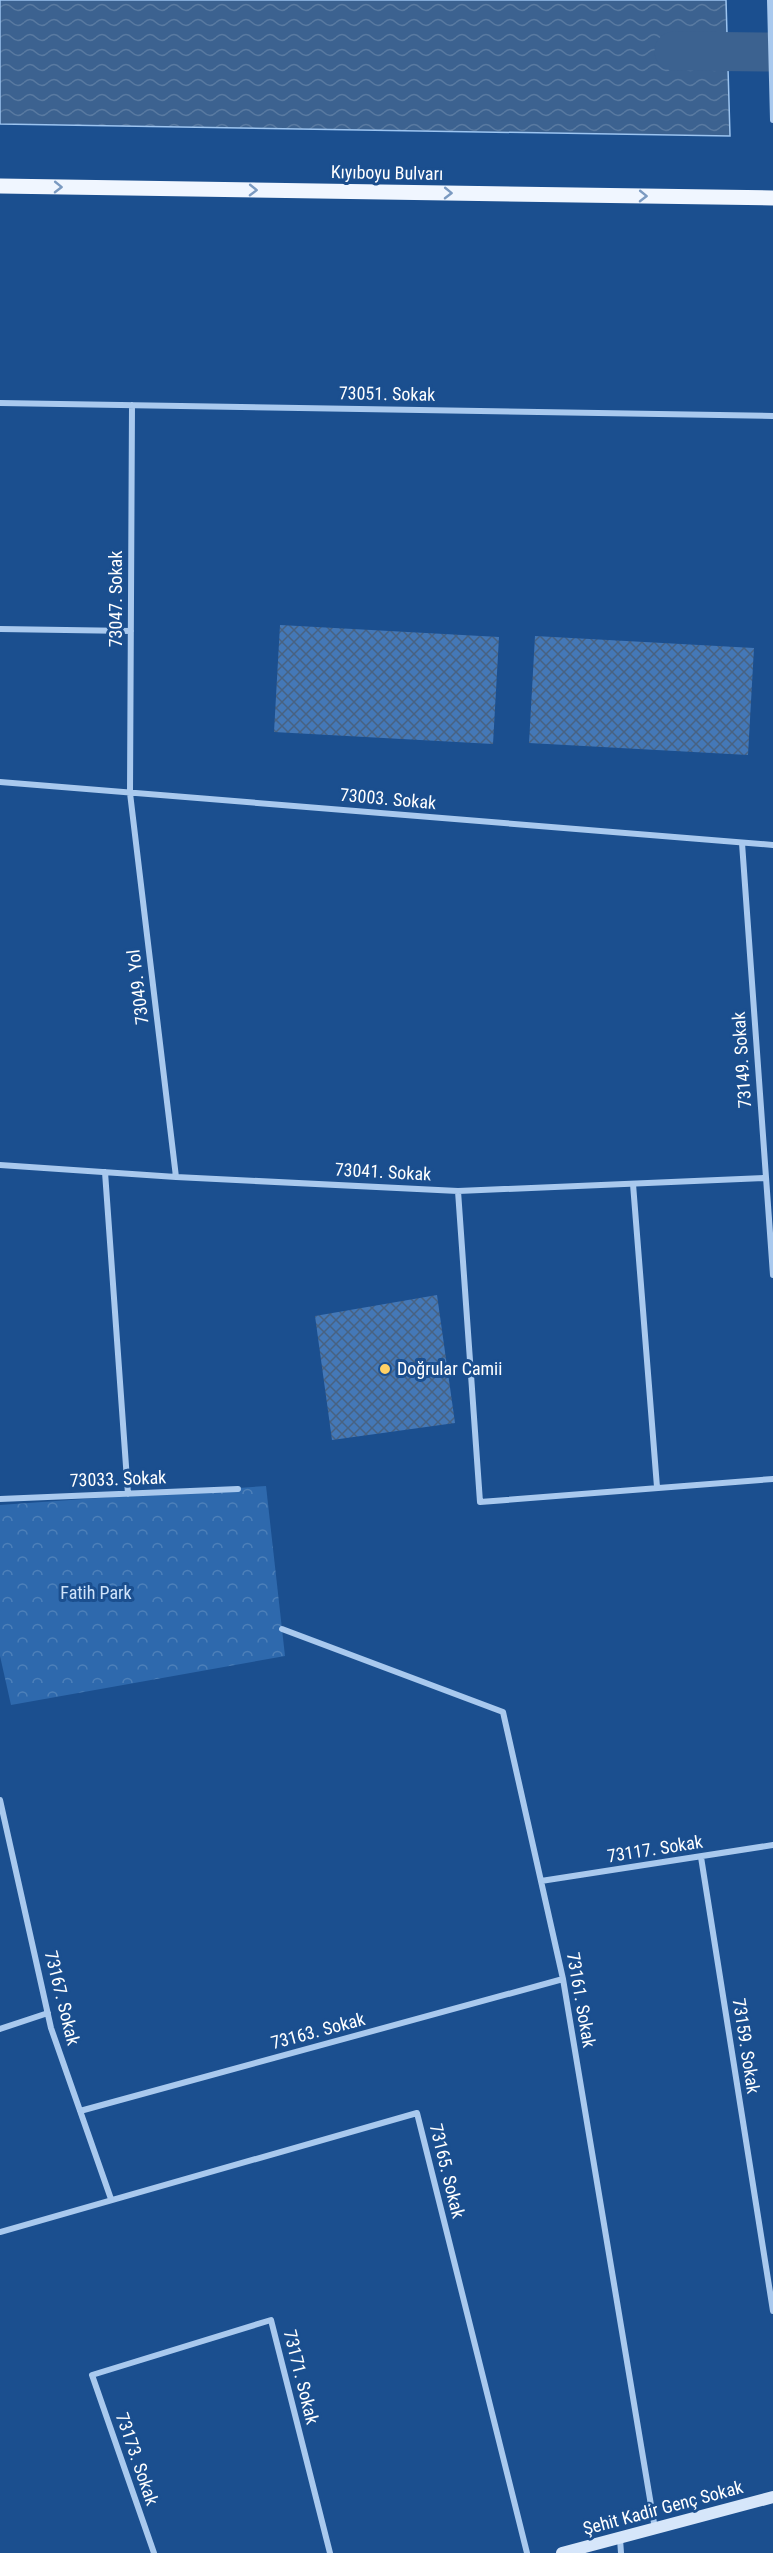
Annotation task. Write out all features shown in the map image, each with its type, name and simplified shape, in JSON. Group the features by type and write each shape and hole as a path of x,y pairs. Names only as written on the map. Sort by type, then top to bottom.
{"main road":[{"name":"Kıyıboyu Bulvarı","path":"0,186 773,198"},
{"name":"Şehit Kadir Genç Sokak","path":"562,2553 773,2497"}],"street":[{"path":"770,0 773,120"},
{"name":"73051. Sokak","path":"0,402 773,416"},
{"name":"73047. Sokak","path":"130,793 132,405"},
{"path":"0,629 131,632"},
{"name":"73003. Sokak","path":"0,782 773,845"},
{"name":"73049. Yol","path":"130,793 176,1178"},
{"name":"73149. Sokak","path":"742,843 773,1275"},
{"name":"73041. Sokak","path":"0,1165 176,1178 458,1191 766,1178"},
{"path":"105,1172 128,1494"},
{"path":"633,1184 657,1488"},
{"path":"458,1191 480,1502 773,1479"},
{"name":"73033. Sokak","path":"0,1499 238,1489"},
{"name":"73161. Sokak","path":"282,1629 503,1712 563,1979 655,2529"},
{"name":"73167. Sokak","path":"0,1800 48,2013 111,2199"},
{"name":"73117. Sokak","path":"541,1881 773,1845"},
{"name":"73159. Sokak","path":"701,1857 773,2311"},
{"name":"73163. Sokak","path":"80,2111 563,1979"},
{"path":"0,2029 48,2013"},
{"name":"73165. Sokak","path":"0,2232 417,2113 527,2553"},
{"name":"73171. Sokak","path":"92,2375 271,2320 330,2553"},
{"name":"73173. Sokak","path":"92,2375 154,2553"},
{"path":"620,2539 621,2553"}],"green space":[{"name":"Fatih Park","path":"266,1486 285,1656 11,1705 0,1656 0,1505"}],"water":[{"path":"0,0 726,0 730,136 0,124"}],"building":[{"path":"280,625 499,637 493,744 274,732"},
{"path":"535,636 754,648 748,755 529,743"},
{"name":"Doğrular Camii","path":"437,1295 455,1423 332,1440 315,1316"}],"waterway":[{"path":"674,51 773,52"}],"place":[{"name":"Doğrular Camii","path":"385,1369"}]}
